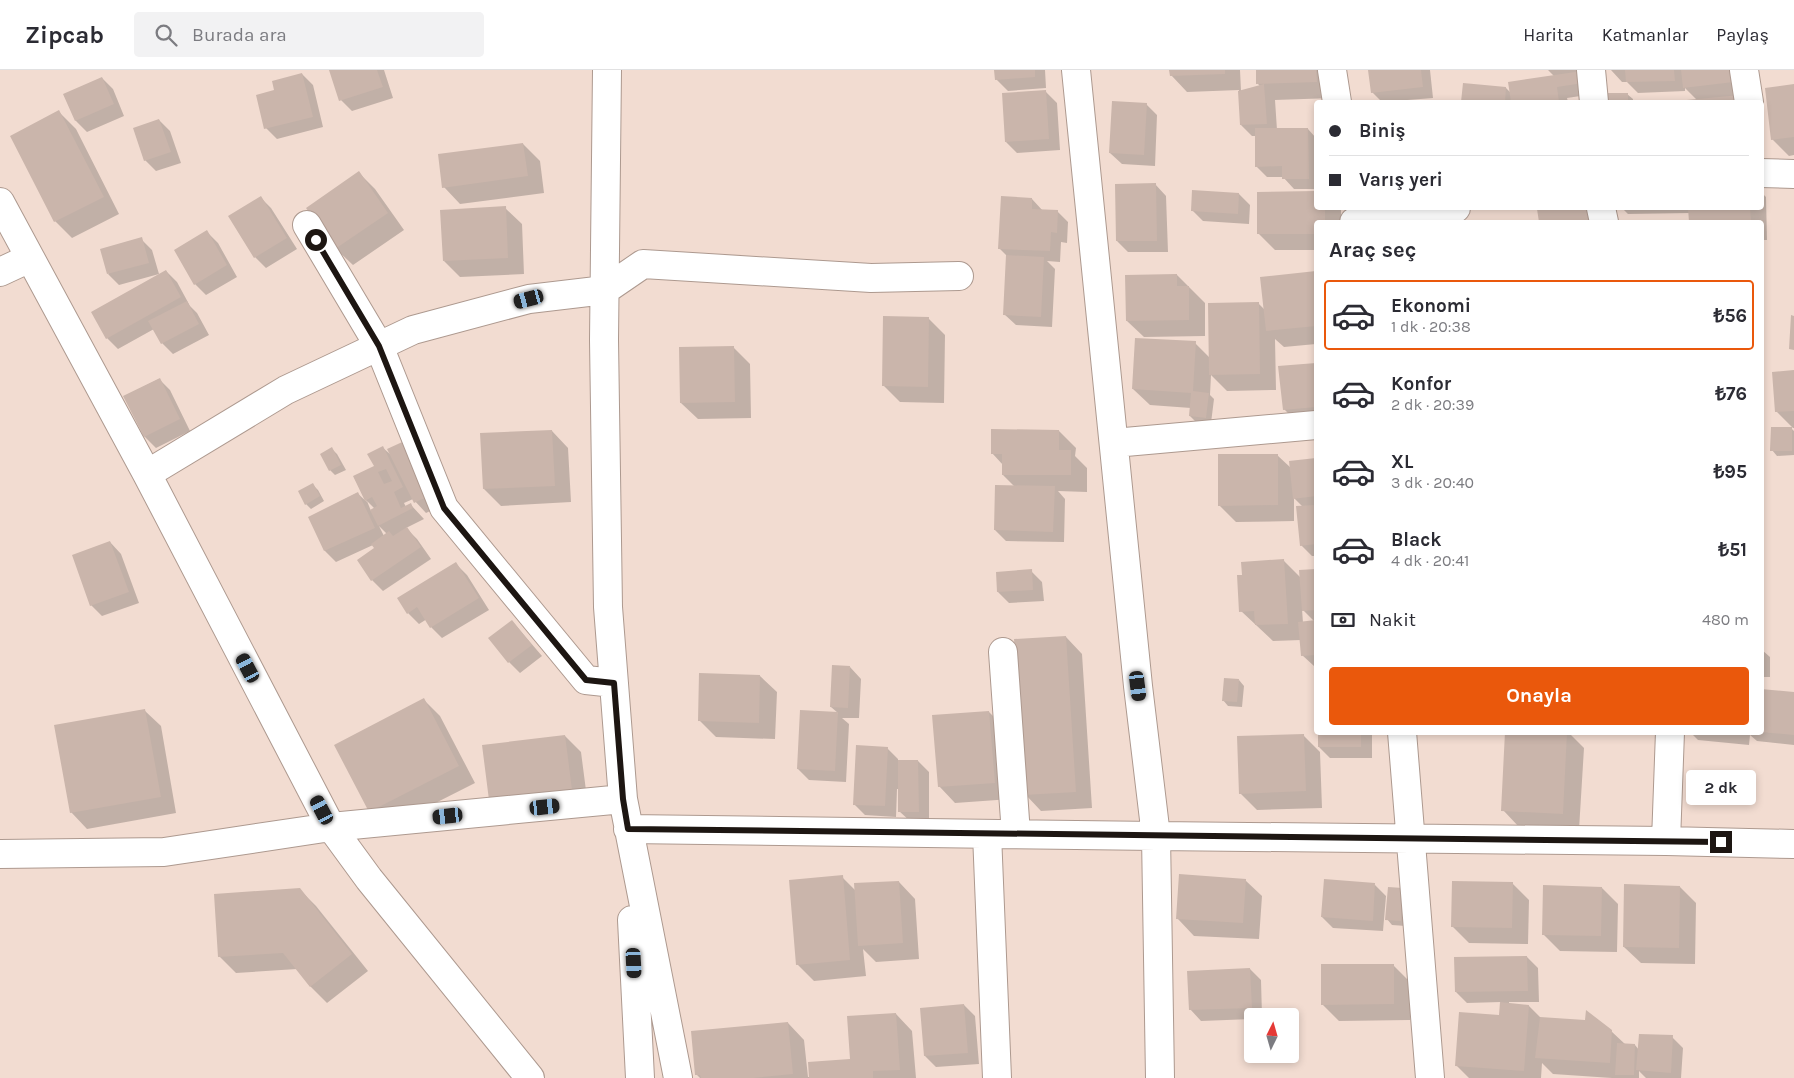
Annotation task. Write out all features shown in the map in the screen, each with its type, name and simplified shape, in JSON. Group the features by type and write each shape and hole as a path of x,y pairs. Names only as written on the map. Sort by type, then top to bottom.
{"street":[{"path":"607,70 605,290 608,606 623,799 678,1078"},
{"path":"1076,70 1138,686 1156,836 1160,1078"},
{"path":"1332,70 1337,100"},
{"path":"1592,70 1594,100"},
{"path":"1744,70 1749,100"},
{"path":"1764,173 1794,174"},
{"path":"0,202 147,474 331,827 369,880 530,1078"},
{"path":"1369,220 1441,210"},
{"path":"307,225 379,346 444,508 586,680 614,683"},
{"path":"0,272 30,258"},
{"path":"147,474 286,390 413,330 529,299 605,290 643,264 871,278 959,276"},
{"path":"1114,443 1314,424"},
{"path":"1003,652 1016,834"},
{"path":"1402,735 1430,1078"},
{"path":"1666,841 1670,735"},
{"path":"0,854 164,852 331,827 623,799"},
{"path":"628,829 1794,844"},
{"path":"628,829 640,1078"},
{"path":"986,834 997,1078"}],"building":[{"path":"329,70 377,70 383,87 339,101"},
{"path":"994,70 1035,70 1035,77 995,80"},
{"path":"1169,70 1225,70 1225,74 1170,76"},
{"path":"1256,70 1316,70 1317,82 1256,84"},
{"path":"1368,70 1421,70 1423,87 1371,93"},
{"path":"1625,70 1674,70 1675,81 1626,82"},
{"path":"1681,70 1740,70 1742,81 1683,88"},
{"path":"1582,71 1583,83 1557,87 1559,100 1511,100 1508,82"},
{"path":"302,73 313,117 264,129 256,95 274,90 272,81"},
{"path":"102,77 114,104 75,121 63,94"},
{"path":"1463,83 1506,87 1505,100 1461,100"},
{"path":"1264,84 1267,124 1240,125 1238,91"},
{"path":"1794,84 1794,137 1771,140 1765,88"},
{"path":"1046,90 1049,139 1005,142 1002,93"},
{"path":"1608,93 1628,93 1628,100 1608,100"},
{"path":"1740,95 1740,100 1687,100"},
{"path":"1112,101 1147,103 1144,155 1109,153"},
{"path":"59,110 104,197 54,222 10,136"},
{"path":"159,119 171,152 144,161 133,128"},
{"path":"1255,128 1308,128 1309,179 1282,179 1282,166 1255,167"},
{"path":"523,143 528,176 442,188 438,154"},
{"path":"359,171 388,213 335,249 306,208"},
{"path":"1156,183 1157,241 1116,241 1115,184"},
{"path":"1192,190 1239,193 1238,214 1191,211"},
{"path":"1314,191 1314,210 1325,210 1325,220 1314,220 1314,234 1257,234 1257,192"},
{"path":"261,196 287,238 254,258 228,216"},
{"path":"1001,196 1032,198 1032,209 1058,210 1057,233 1051,232 1050,251 998,249"},
{"path":"506,206 508,258 443,261 440,210"},
{"path":"1537,210 1589,210 1591,220 1539,220"},
{"path":"1688,210 1750,210 1751,220 1689,220"},
{"path":"207,230 227,265 194,285 174,250"},
{"path":"142,237 149,263 107,274 100,249"},
{"path":"1006,255 1044,257 1041,317 1003,315"},
{"path":"166,270 181,297 106,339 91,312"},
{"path":"1314,271 1314,326 1266,331 1260,277"},
{"path":"1177,274 1177,286 1189,286 1189,320 1126,321 1125,275"},
{"path":"187,301 199,324 161,344 148,321"},
{"path":"1259,302 1260,374 1209,375 1208,303"},
{"path":"1791,315 1794,316 1794,350 1789,349"},
{"path":"883,316 929,317 928,387 882,386"},
{"path":"1135,338 1196,341 1193,391 1209,393 1206,418 1189,416 1191,393 1132,389"},
{"path":"734,346 735,402 680,403 679,347"},
{"path":"1314,363 1314,407 1283,410 1278,366"},
{"path":"1794,370 1794,411 1775,412 1772,372"},
{"path":"160,378 180,419 144,437 123,396"},
{"path":"1771,427 1792,427 1792,451 1770,451"},
{"path":"991,429 1059,430 1059,450 1071,450 1071,475 1002,475 1002,454 991,454"},
{"path":"552,430 555,486 483,489 480,433"},
{"path":"411,438 437,492 414,503 387,449"},
{"path":"383,446 403,487 394,492 401,508 411,503 413,508 378,526 370,510 377,506 372,497 365,501 353,476 374,466 367,454","holes":["386,469 392,481 384,484 378,472"]},
{"path":"332,447 341,465 329,471 320,454"},
{"path":"1218,454 1278,454 1278,505 1218,506"},
{"path":"1314,458 1314,496 1293,499 1289,461"},
{"path":"313,483 320,496 305,505 298,491"},
{"path":"995,485 1055,486 1053,532 994,530"},
{"path":"358,492 375,528 324,551 308,517"},
{"path":"1314,505 1314,544 1300,546 1296,506"},
{"path":"407,527 421,547 371,581 357,560 374,548 371,544 389,531 393,536"},
{"path":"110,541 129,592 90,606 72,555"},
{"path":"1284,559 1288,624 1255,625 1254,611 1239,612 1237,575 1242,575 1241,562"},
{"path":"456,562 479,598 430,628 417,607 407,614 397,598"},
{"path":"1032,569 1033,590 997,592 996,572"},
{"path":"1314,569 1314,610 1302,611 1299,570"},
{"path":"512,620 532,645 508,663 488,638"},
{"path":"1314,620 1314,655 1301,656 1298,622"},
{"path":"1066,636 1076,792 1024,795 1014,639"},
{"path":"832,665 850,666 848,708 830,707"},
{"path":"699,673 760,675 759,723 698,721"},
{"path":"1224,678 1239,679 1237,702 1222,701"},
{"path":"1764,689 1794,692 1794,735 1764,732"},
{"path":"424,698 459,766 369,812 334,745"},
{"path":"145,709 161,797 70,813 54,725"},
{"path":"800,710 838,712 835,771 797,769"},
{"path":"989,711 995,783 938,787 932,715"},
{"path":"1304,734 1306,791 1239,794 1237,736"},
{"path":"565,735 572,790 489,800 482,745"},
{"path":"1318,735 1361,735 1361,747 1318,747"},
{"path":"1505,735 1567,735 1563,814 1501,811"},
{"path":"856,745 888,747 885,806 853,805"},
{"path":"898,760 918,760 919,812 898,812"},
{"path":"1179,874 1246,879 1243,923 1176,919"},
{"path":"843,875 850,960 796,965 789,880"},
{"path":"1324,879 1375,883 1373,921 1321,917"},
{"path":"899,881 903,943 858,946 854,883"},
{"path":"1452,881 1513,882 1512,928 1451,927"},
{"path":"1624,884 1680,886 1679,948 1623,947"},
{"path":"1543,885 1602,887 1601,936 1542,935"},
{"path":"1388,887 1403,888 1401,921 1385,920"},
{"path":"300,888 352,954 310,987 283,953 218,957 214,894"},
{"path":"1527,956 1528,991 1455,992 1454,957"},
{"path":"1321,964 1394,964 1394,1004 1321,1005"},
{"path":"1250,968 1252,1008 1189,1010 1187,971"},
{"path":"1500,1002 1529,1005 1524,1071 1455,1066 1459,1012 1499,1015"},
{"path":"964,1004 968,1053 924,1056 920,1008"},
{"path":"1586,1010 1612,1030 1610,1063 1535,1058 1540,1017 1585,1020"},
{"path":"896,1013 900,1070 873,1071 873,1078 809,1078 808,1062 850,1059 847,1016"},
{"path":"788,1022 793,1074 753,1078 701,1078 700,1075 695,1075 691,1031"},
{"path":"1639,1034 1673,1035 1671,1073 1636,1070"},
{"path":"1617,1043 1635,1044 1634,1075 1615,1075"}],"route":[{"path":"316,240 379,346 444,508 586,680 614,683 623,799 628,829 1721,842"}]}
